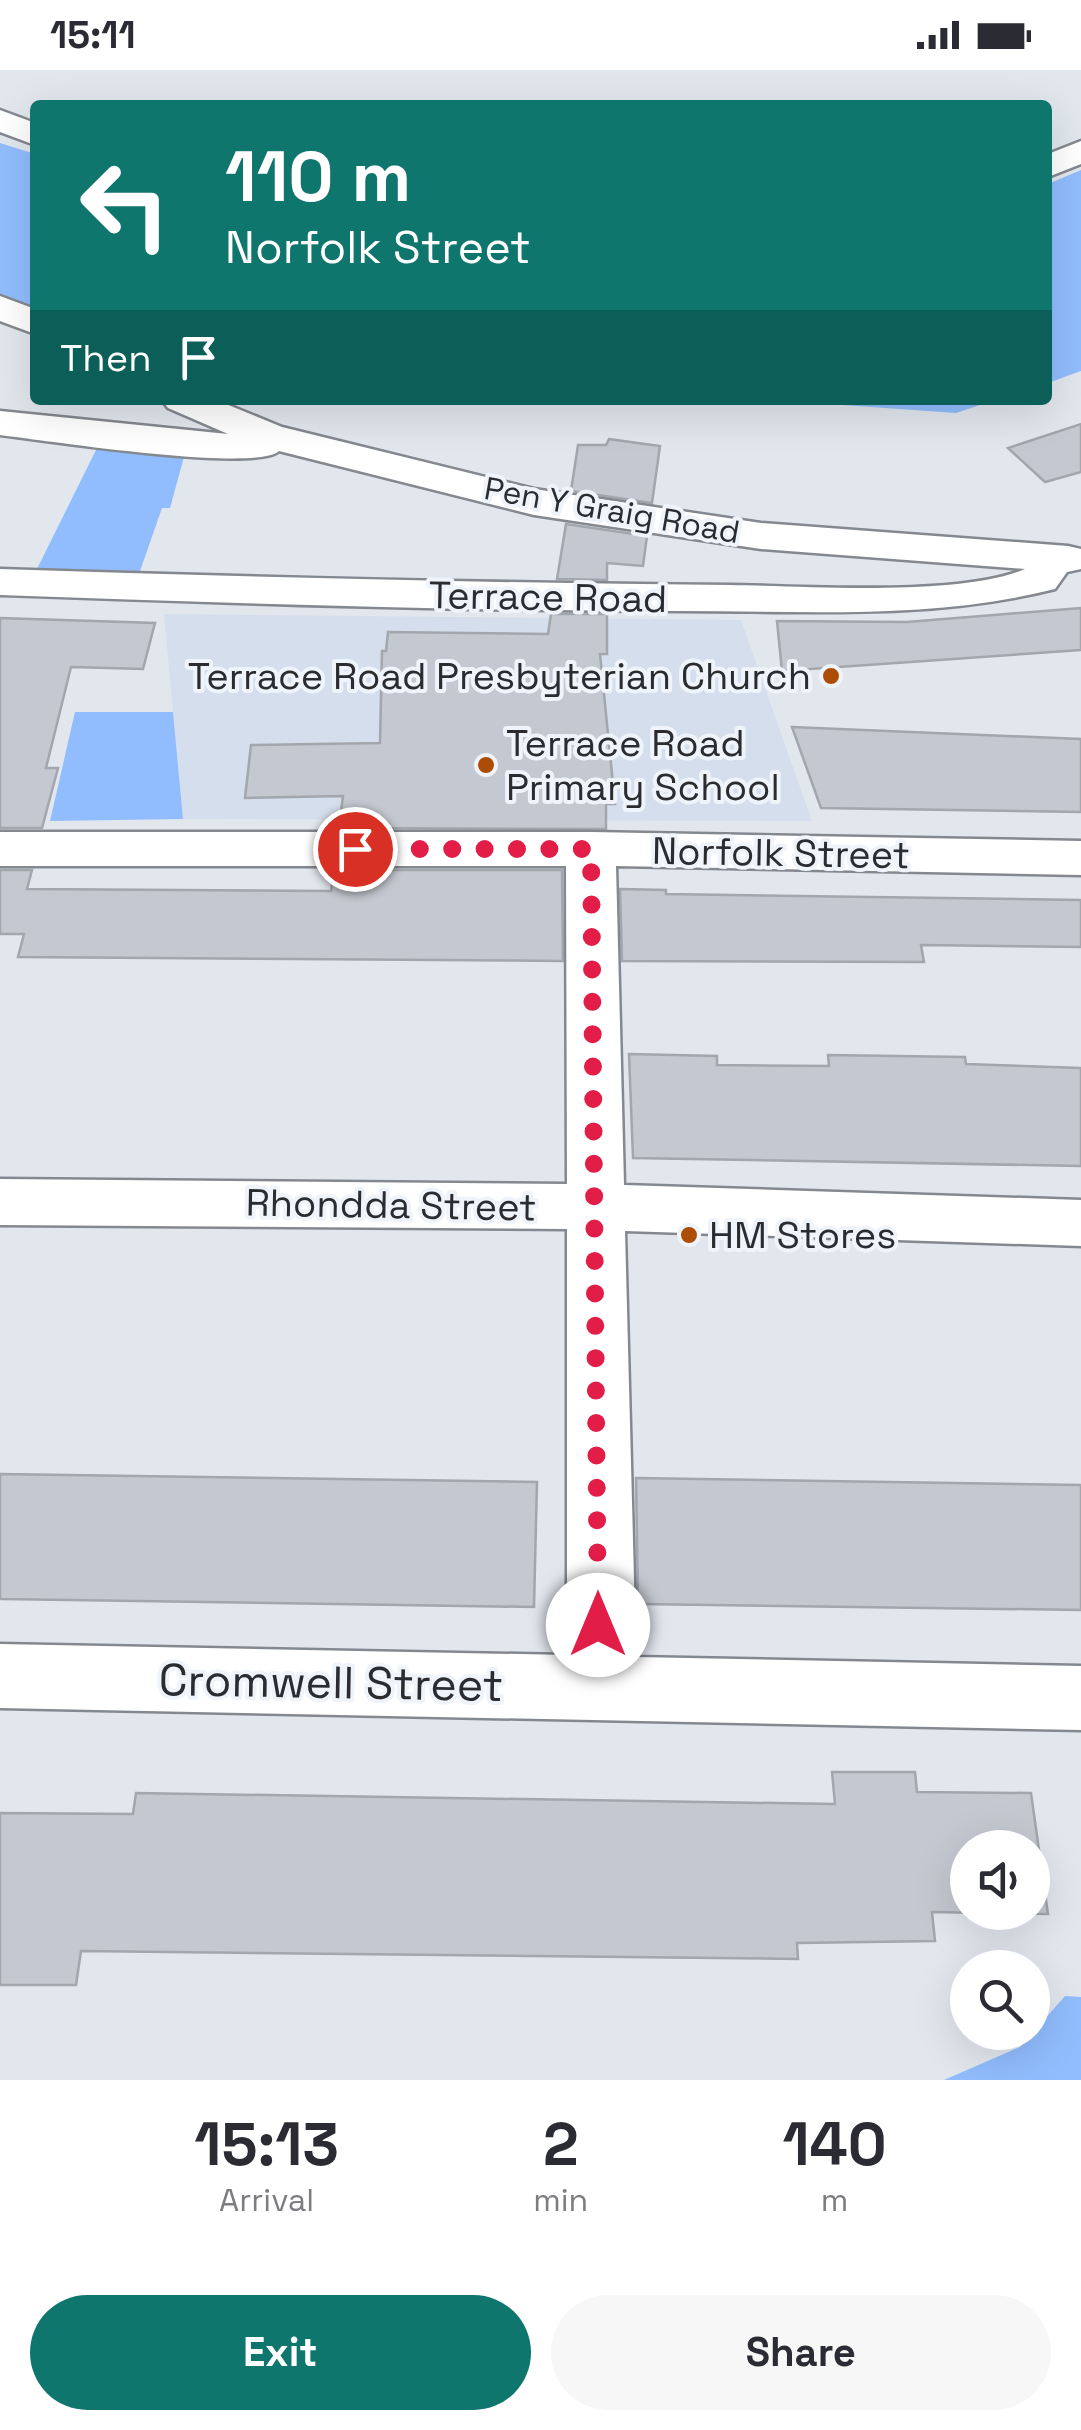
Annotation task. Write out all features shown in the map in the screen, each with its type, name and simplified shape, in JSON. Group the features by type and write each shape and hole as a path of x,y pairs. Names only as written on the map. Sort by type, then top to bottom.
{"street":[{"path":"0,120 30,134"},
{"path":"1052,166 1081,151"},
{"path":"0,307 30,321"},
{"name":"Pen Y Graig Road","path":"193,405 250,430 313,448 534,502 761,536 1072,553"},
{"path":"0,422 192,445 313,448"},
{"name":"Terrace Road","path":"0,582 532,599 919,597 991,593 1040,580 1072,553"},
{"name":"Norfolk Street","path":"0,849 591,849 1081,858"},
{"path":"591,849 602,1687"},
{"name":"Rhondda Street","path":"0,1202 595,1207 1081,1223"},
{"name":"Cromwell Street","path":"0,1676 1081,1698"}],"shaded area":[{"path":"0,143 30,152 30,307 0,295"},
{"path":"1081,170 1081,371 1052,382 1052,182"},
{"path":"843,405 980,405 956,413"},
{"path":"97,448 184,457 170,508 162,508 139,574 36,571"},
{"name":"Terrace Road Primary School","path":"164,614 741,620 812,821 183,819"},
{"path":"75,712 173,712 183,819 50,821"},
{"path":"1065,1996 1081,1997 1081,2080 944,2080 1013,2050 1050,2050 1050,2013"}],"building":[{"path":"1081,424 1081,472 1045,482 1008,448"},
{"path":"609,439 660,446 652,503 571,491 578,445 606,445"},
{"path":"566,524 647,536 643,566 607,563 607,580 557,579"},
{"path":"1081,608 1081,650 782,671 777,621 907,622"},
{"path":"551,614 607,614 607,654 600,654 615,804 606,804 606,829 339,828 343,796 245,798 251,745 380,743 382,651 386,651 388,632 548,634"},
{"path":"0,618 155,623 143,669 71,667 46,768 58,768 42,828 0,828"},
{"path":"792,727 1081,739 1081,812 821,808"},
{"path":"0,870 32,870 27,889 331,891 334,870 562,870 563,961 18,957 24,934 0,934"},
{"path":"620,889 666,890 666,894 1081,900 1081,947 921,945 924,962 622,961"},
{"path":"629,1054 717,1056 717,1065 829,1066 828,1055 965,1057 966,1064 1081,1068 1081,1166 633,1158"},
{"path":"0,1474 537,1482 534,1607 0,1599"},
{"path":"636,1478 1081,1485 1081,1610 638,1604"},
{"path":"832,1772 915,1772 917,1792 1031,1793 1036,1830 950,1830 950,1912 932,1912 935,1941 797,1943 798,1959 81,1951 76,1985 0,1985 0,1813 133,1814 136,1793 835,1804"}],"place":[{"name":"Terrace Road Presbyterian Church","path":"831,676"},
{"name":"Terrace Road Primary School","path":"486,765"},
{"name":"HM Stores","path":"689,1235"}],"route":[{"path":"355,849 591,849 598,1625"}]}
